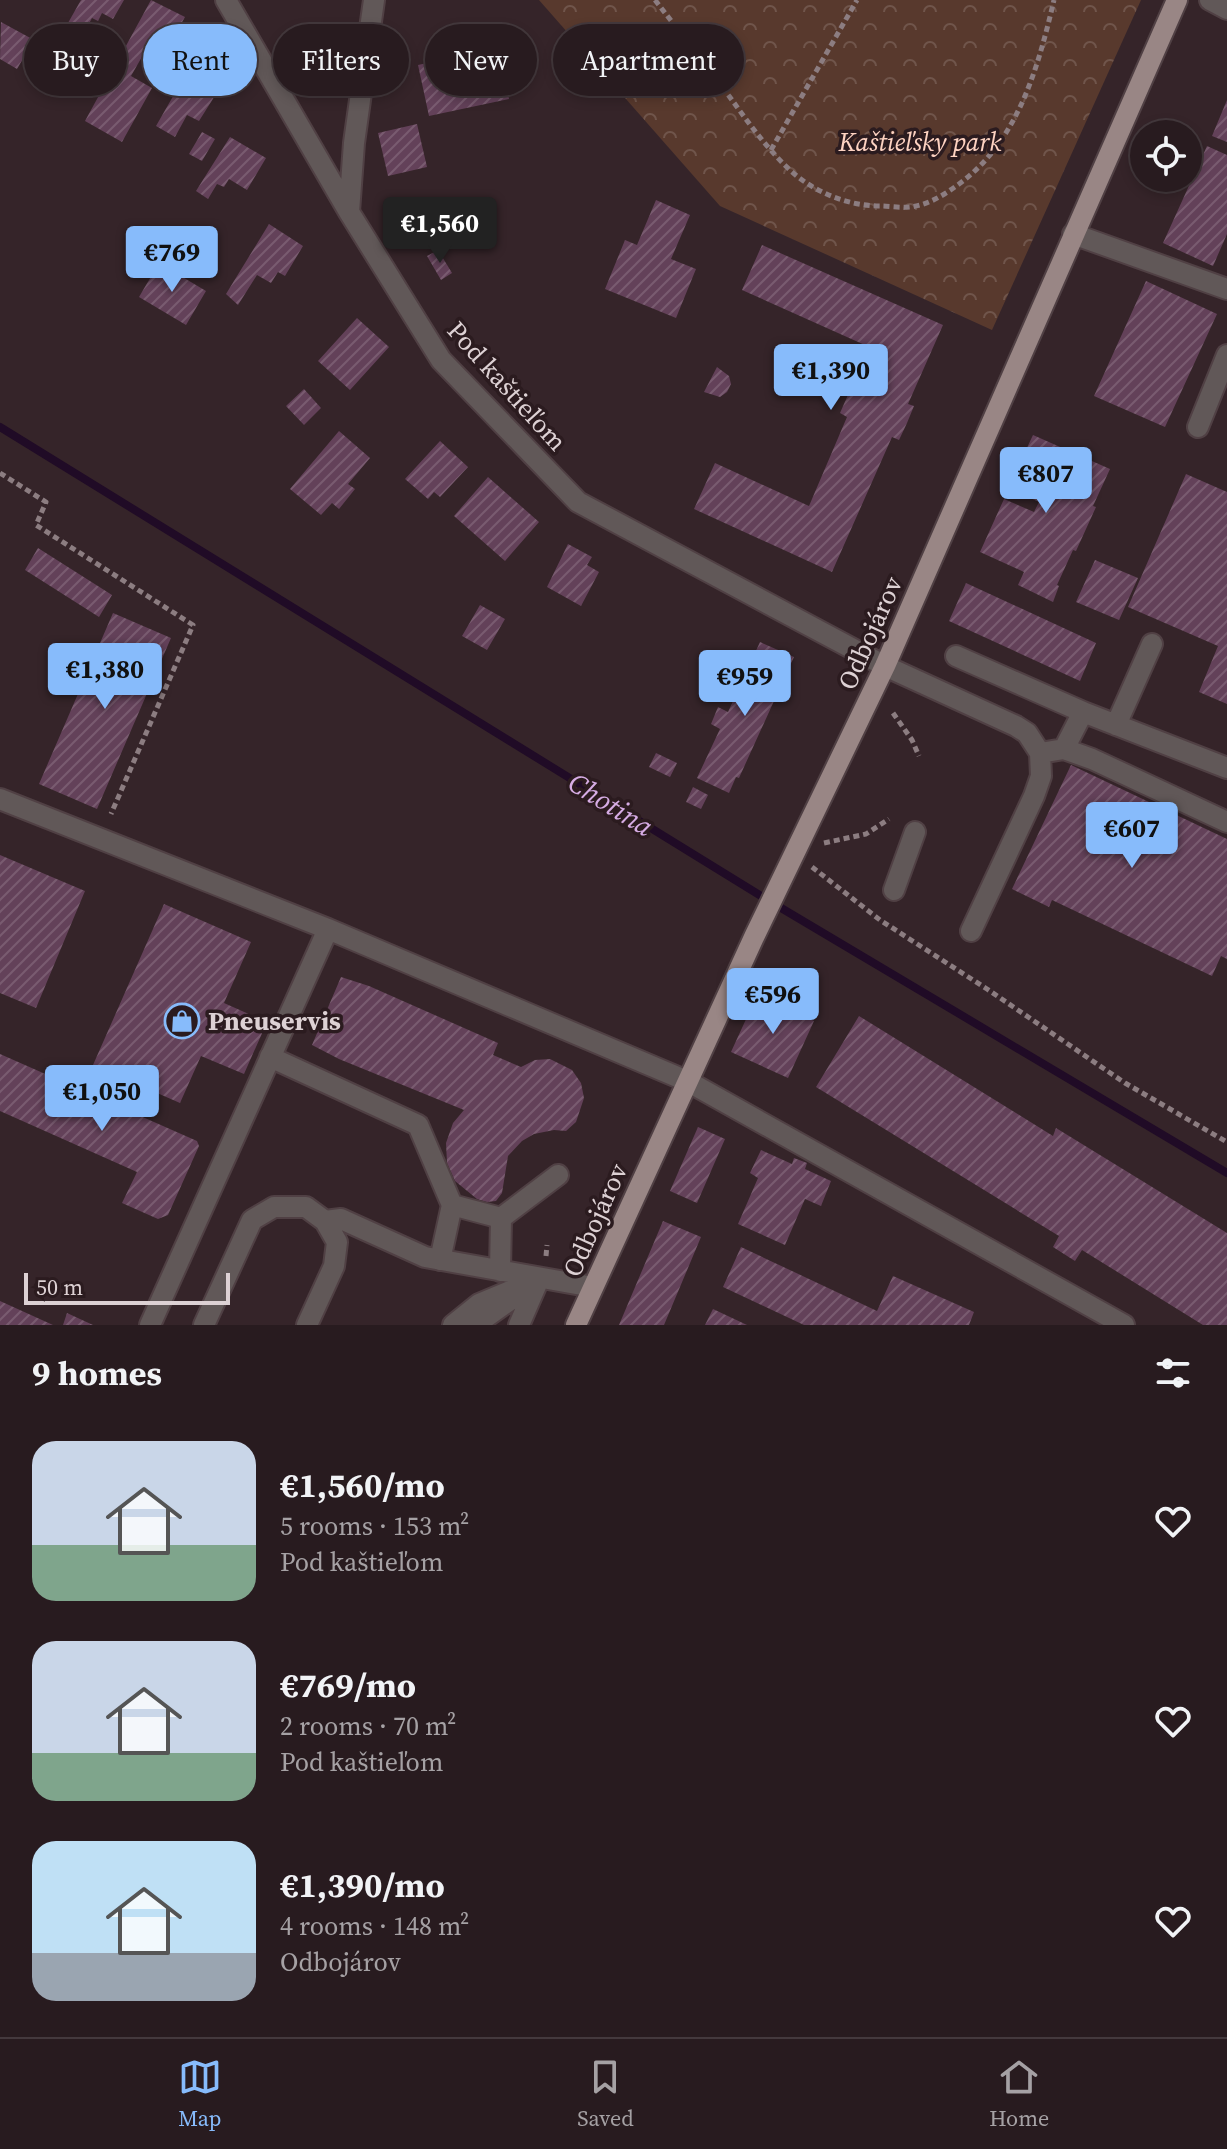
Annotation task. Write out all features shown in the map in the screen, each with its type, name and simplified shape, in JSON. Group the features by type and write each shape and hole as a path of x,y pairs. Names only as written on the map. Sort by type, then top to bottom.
{"main road":[{"name":"Odbojárov","path":"576,1325 755,935 885,666 1177,0"}],"street":[{"name":"Pod kaštieľom","path":"226,0 349,212 441,360 578,502 885,666 1016,726 1027,733 1040,753"},
{"path":"349,212 354,143 374,0"},
{"path":"1210,0 1227,9"},
{"path":"1073,234 1227,289"},
{"path":"1198,427 1227,355"},
{"path":"1116,725 1152,644"},
{"path":"956,656 1083,712 1227,768"},
{"path":"1064,749 1083,712"},
{"path":"971,931 1034,796 1041,776 1040,753 1064,749 1092,759 1227,822"},
{"path":"0,799 328,929 687,1081 1124,1325"},
{"path":"894,890 915,832"},
{"path":"150,1325 328,929"},
{"path":"270,1057 418,1125 452,1205 432,1259"},
{"path":"501,1218 558,1175"},
{"path":"452,1205 501,1218"},
{"path":"204,1325 252,1220 274,1207 306,1207 325,1221 337,1242 334,1266 307,1325"},
{"path":"500,1271 501,1218"},
{"path":"325,1221 341,1219 432,1259 593,1287"},
{"path":"453,1325 479,1304 539,1279"},
{"path":"475,1325 539,1279"},
{"path":"496,1325 539,1279"},
{"path":"519,1325 539,1279"}],"path":[{"path":"655,0 792,173 818,190 840,199 870,206 910,207 927,203 969,177 1003,139 1028,91 1054,0"},
{"path":"771,150 857,0"},
{"path":"0,473 46,502 36,525 193,625 111,814"},
{"path":"893,713 919,756"},
{"path":"823,843 866,834 889,819"},
{"path":"792,862 811,866 880,920 1125,1083 1227,1142"}],"green space":[{"name":"Kaštieľsky park","path":"539,0 1141,0 992,330 720,206 623,96 744,96 744,24 560,24"}],"building":[{"path":"81,0 124,0 113,19 102,13 98,21 92,18 89,24 67,24"},
{"path":"151,0 185,17 181,24 143,24 143,55 131,76 143,83 143,96 148,96 122,142 85,121 99,96 127,96 127,44"},
{"path":"1,22 24,35 24,57 17,69 0,59"},
{"path":"425,63 425,96 508,96 509,99 429,116 418,65"},
{"path":"173,96 215,96 199,121 187,115 175,137 156,126"},
{"path":"1227,100 1227,142 1212,136"},
{"path":"417,124 427,167 388,176 378,133"},
{"path":"202,132 215,139 202,161 189,154"},
{"path":"230,137 266,158 247,190 229,179 224,187 217,184 208,199 196,191"},
{"path":"1207,146 1227,155 1227,234 1213,266 1163,243 1186,192 1202,192 1202,157"},
{"path":"656,200 690,215 671,259 696,269 676,318 605,289 625,240 637,245"},
{"path":"269,224 303,246 285,276 278,272 271,283 257,275 238,305 226,294"},
{"path":"762,245 943,325 908,404 914,406 907,423 899,440 892,437 832,572 694,509 715,463 809,506 847,417 840,413 855,379 862,383 876,350 742,290"},
{"path":"438,250 452,273 441,280 427,256"},
{"path":"159,263 206,291 186,325 139,297"},
{"path":"1146,281 1217,314 1165,427 1094,396"},
{"path":"357,318 389,347 350,390 318,361"},
{"path":"717,367 729,376 731,384 720,397 704,392"},
{"path":"304,389 321,408 304,425 286,406"},
{"path":"339,431 370,458 348,484 355,489 339,509 332,503 321,515 290,489"},
{"path":"1033,435 1110,469 1076,551 1073,550 1057,585 1053,602 1018,585 1024,572 980,552 1004,499 1034,512 1039,502 1008,488"},
{"path":"440,441 468,467 440,497 434,492 428,499 405,479"},
{"path":"1186,474 1227,492 1227,704 1199,692 1218,646 1128,607"},
{"path":"488,477 539,522 505,561 454,516"},
{"path":"568,544 592,557 587,565 599,572 581,606 547,587"},
{"path":"38,548 112,595 99,617 25,570"},
{"path":"1095,560 1138,578 1119,620 1076,602"},
{"path":"966,583 1096,643 1080,681 949,621"},
{"path":"480,605 505,619 487,650 462,636"},
{"path":"113,613 171,638 97,809 39,784"},
{"path":"760,642 794,657 739,778 736,777 729,793 697,778 720,729 711,724 718,707 728,712"},
{"path":"656,753 677,763 670,777 649,767"},
{"path":"1071,765 1227,839 1227,959 1221,956 1212,976 1052,900 1049,907 1012,889"},
{"path":"693,787 708,795 701,809 686,802"},
{"path":"0,855 85,891 36,1008 0,993"},
{"path":"164,904 251,942 224,1003 267,1022 244,1074 201,1056 180,1103 93,1065"},
{"path":"341,977 369,986 498,1043 493,1055 521,1067 535,1060 550,1059 572,1070 581,1083 584,1098 576,1122 566,1131 534,1134 522,1141 508,1156 502,1193 496,1201 477,1199 455,1181 447,1163 446,1143 453,1123 464,1110 312,1045"},
{"path":"758,993 814,1021 788,1078 731,1052"},
{"path":"859,1016 1053,1136 1056,1128 1227,1233 1227,1325 1203,1325 1082,1250 1075,1261 1053,1247 1059,1236 816,1087"},
{"path":"0,1054 197,1141 199,1146 168,1215 158,1219 122,1203 137,1172 0,1111"},
{"path":"698,1127 725,1139 697,1203 670,1191"},
{"path":"761,1150 792,1164 794,1158 807,1163 805,1169 831,1181 821,1206 805,1199 785,1245 738,1224 758,1178 750,1173"},
{"path":"663,1221 701,1237 664,1325 619,1325"},
{"path":"741,1247 877,1311 893,1276 974,1312 969,1325 804,1325 723,1287"},
{"path":"0,1301 53,1325 0,1325"},
{"path":"713,1309 747,1325 705,1325"},
{"path":"67,1313 93,1325 63,1325"}],"waterway":[{"name":"Chotina","path":"0,427 766,899 1227,1173"}],"place":[{"name":"Pneuservis","path":"182,1021"}]}
